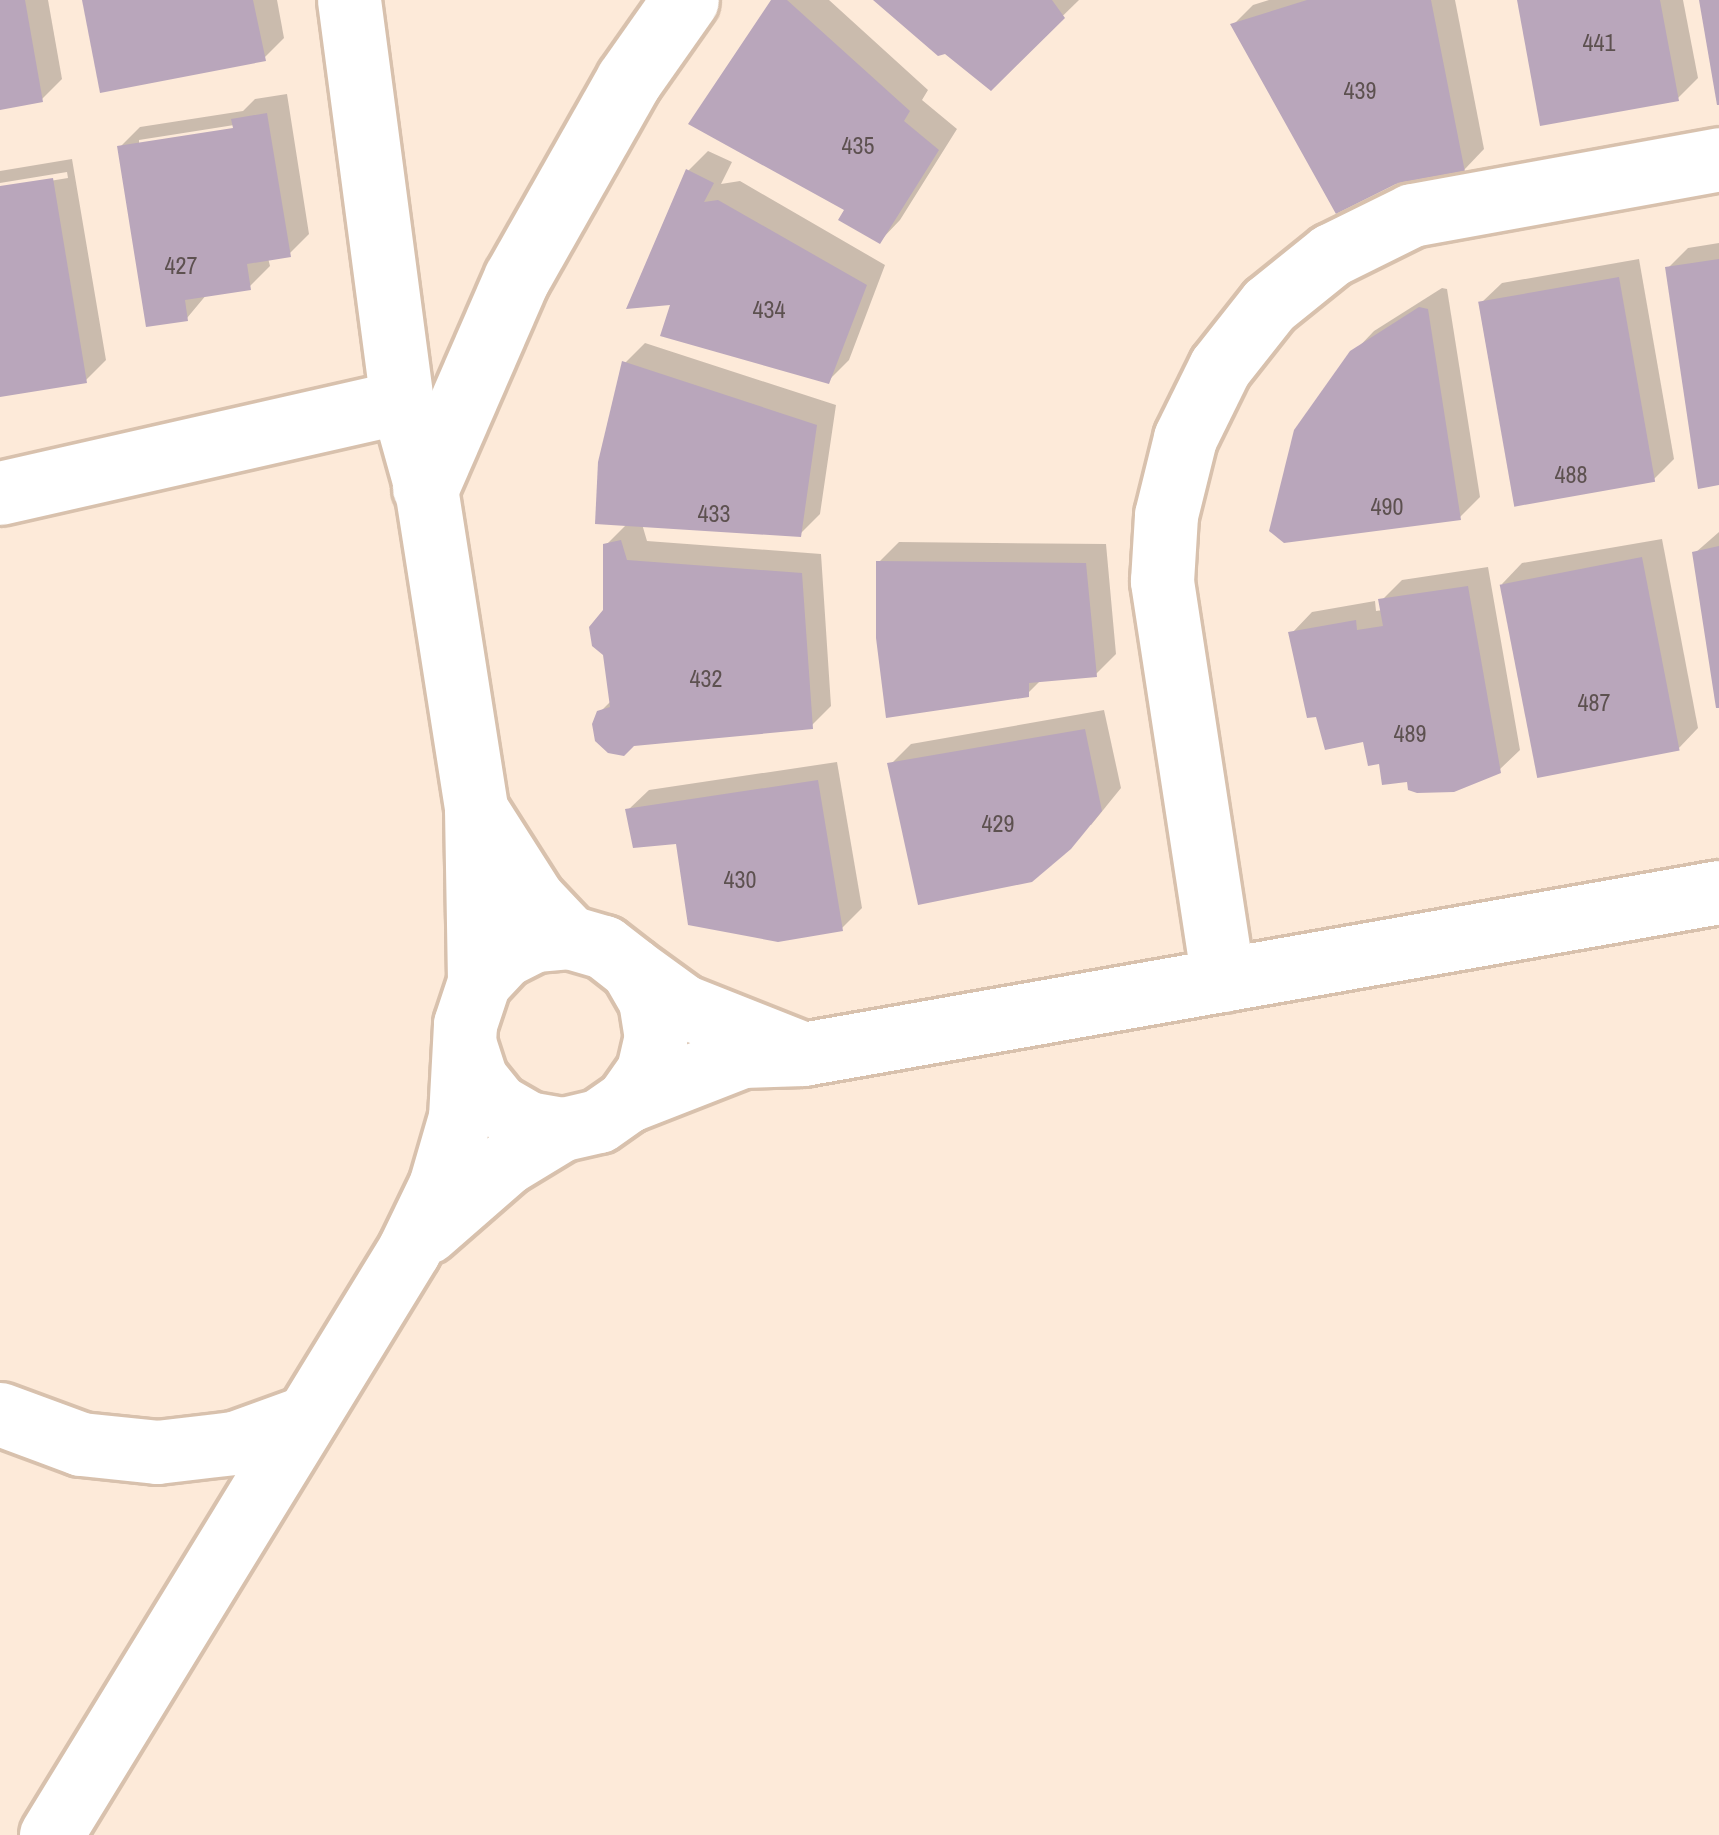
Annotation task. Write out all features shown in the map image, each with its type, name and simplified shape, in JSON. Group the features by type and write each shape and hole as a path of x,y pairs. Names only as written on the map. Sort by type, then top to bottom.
{"street":[{"path":"349,0 402,402 426,488 476,809 479,982"},
{"path":"426,488 517,279 628,81 686,0"},
{"path":"1223,980 1162,581 1166,515 1186,438 1220,367 1269,304 1316,267 1412,215 1719,159"},
{"path":"0,493 402,402"},
{"path":"476,809 532,899 569,937"},
{"path":"409,1250 454,1203 562,1129 598,1121 627,1101 742,1056 803,1054 1719,892"},
{"path":"50,1835 409,1250 440,1186 460,1118 469,1002 479,982 503,956 535,940 569,937 604,947 683,1006 803,1054"},
{"path":"627,1101 648,1072 656,1036 650,1000 632,969"},
{"path":"465,1046 476,1079 498,1106 529,1123 562,1129"},
{"path":"0,1414 82,1444 158,1452 234,1443 306,1418"}],"building":[{"path":"0,0 25,0 43,102 0,110"},
{"path":"82,0 253,0 266,61 100,93"},
{"path":"771,0 787,0 910,111 904,121 939,150 880,244 838,220 844,210 688,124"},
{"path":"873,0 1052,0 1065,18 991,91 945,54 938,56"},
{"path":"1307,0 1431,0 1465,172 1396,184 1336,214 1230,24"},
{"path":"1517,0 1660,0 1679,101 1540,126"},
{"path":"1699,0 1719,0 1719,105 1717,105"},
{"path":"267,113 291,257 247,264 251,290 185,300 188,321 146,327 117,146 233,128 231,119"},
{"path":"686,169 714,183 704,202 718,200 867,285 829,384 660,336 670,305 626,309"},
{"path":"53,178 87,383 0,397 0,186"},
{"path":"1719,259 1719,485 1698,489 1665,267"},
{"path":"1619,277 1655,482 1514,507 1478,302"},
{"path":"1419,307 1428,309 1461,520 1284,543 1269,531 1294,430 1350,351"},
{"path":"622,361 817,425 801,537 595,524 598,462"},
{"path":"621,540 627,560 802,573 813,729 634,746 624,756 608,753 595,741 592,724 597,711 610,707 603,655 592,646 589,627 603,610 603,544"},
{"path":"1719,546 1719,708 1716,708 1692,552"},
{"path":"1642,557 1680,750 1537,778 1500,585"},
{"path":"876,561 1086,563 1097,677 1029,683 1029,697 886,718 876,638"},
{"path":"1468,586 1501,773 1454,792 1417,793 1408,790 1407,782 1382,785 1379,764 1368,766 1363,742 1325,750 1316,717 1307,718 1288,632 1356,620 1357,630 1383,626 1378,599"},
{"path":"1085,729 1102,811 1071,849 1032,882 918,905 887,763"},
{"path":"818,780 843,931 778,942 688,925 676,844 633,848 625,809"}]}
